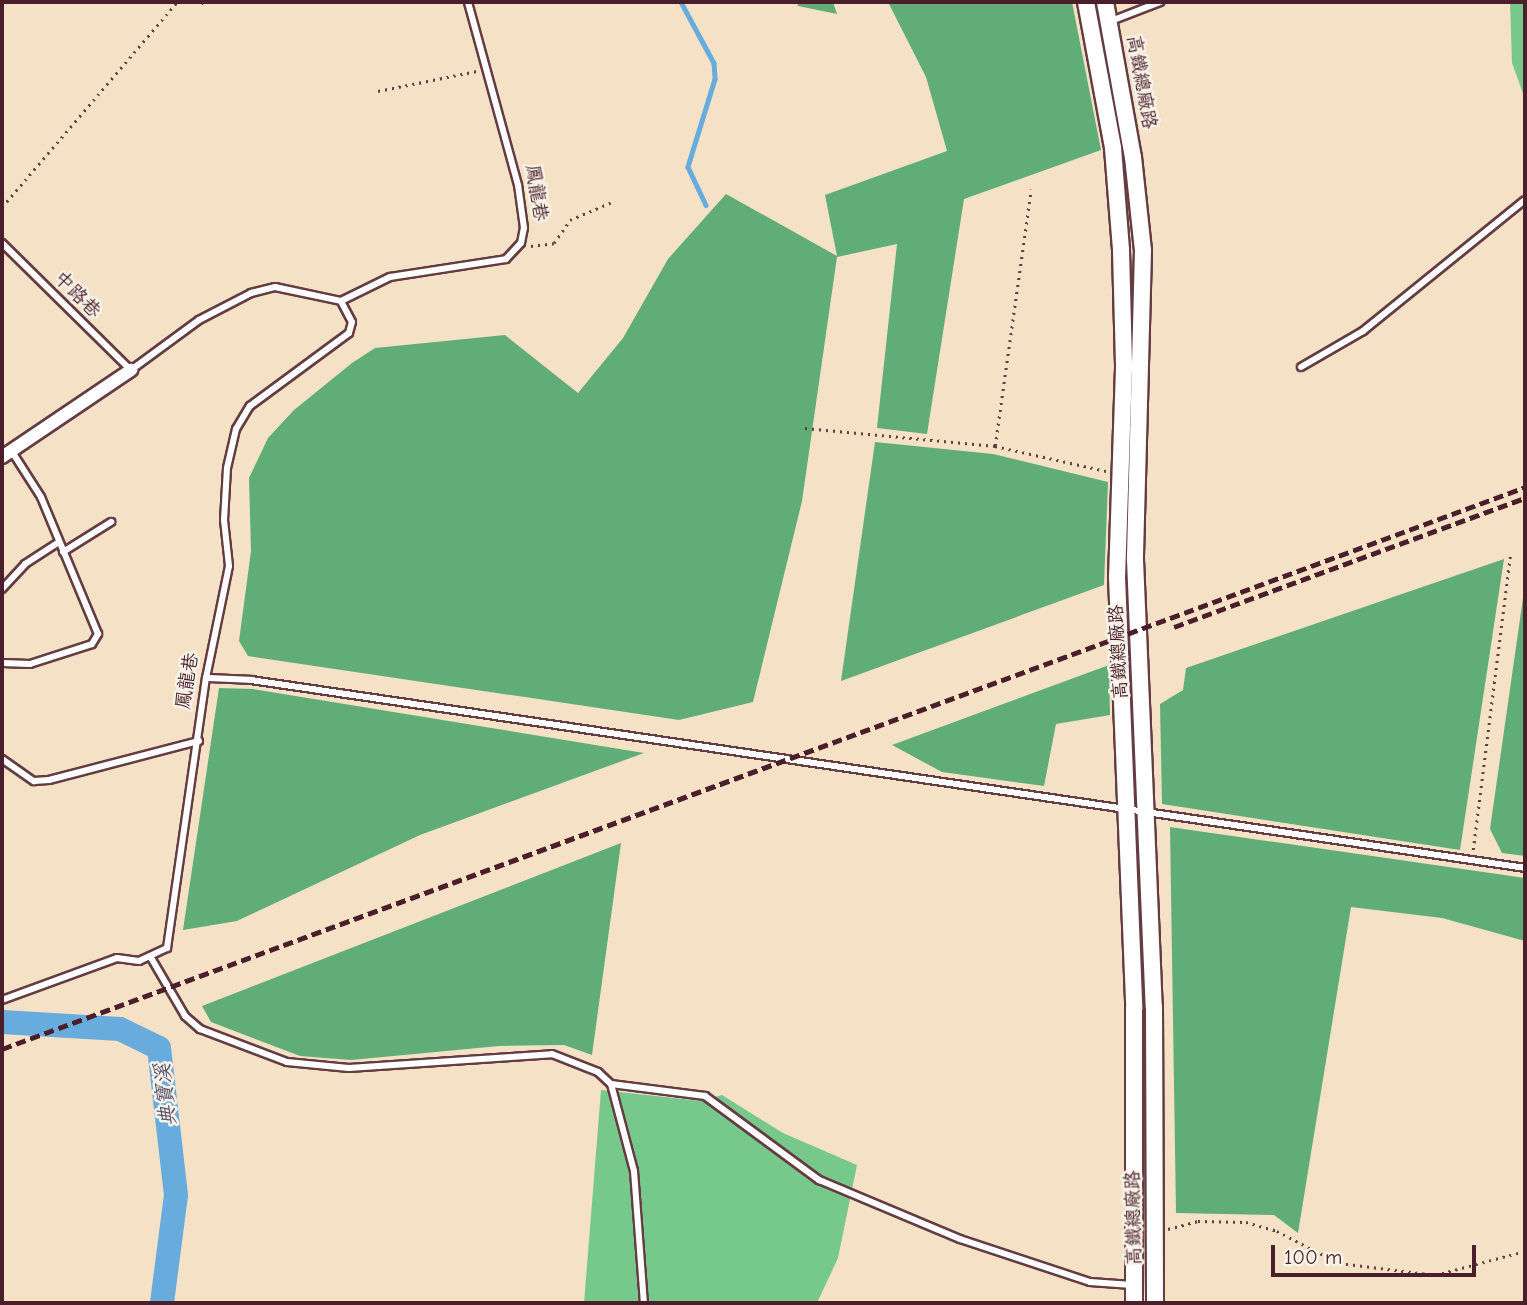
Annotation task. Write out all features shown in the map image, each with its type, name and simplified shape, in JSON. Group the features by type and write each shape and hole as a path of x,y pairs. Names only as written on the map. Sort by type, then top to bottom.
{"street":[{"name":"高鐵總廠路","path":"1086,2 1113,148 1121,250 1124,369 1118,473 1118,577 1129,809 1134,1303"},
{"name":"高鐵總廠路","path":"1105,2 1133,157 1143,250 1135,560 1154,1007 1155,1303"},
{"path":"6,454 131,370"}],"lane":[{"name":"鳳龍巷","path":"150,956 167,948 200,741 206,678 229,566 224,520 227,468 236,429 250,405 349,333 352,322 341,301 390,277 506,259 518,247 524,228 518,184 484,70 468,2"},
{"path":"1110,21 1160,2"},
{"path":"1301,367 1363,331 1525,200"},
{"name":"中路巷","path":"2,243 131,370"},
{"path":"131,370 199,320 251,293 275,287 341,301"},
{"path":"2,663 30,664 92,644 98,634 41,497 6,454"},
{"path":"63,552 111,522"},
{"path":"2,589 25,564 59,542"},
{"path":"206,678 251,680 1525,869"},
{"path":"2,759 34,781 49,780 200,741"},
{"path":"2,1000 117,958 139,961 150,956 185,1016 200,1029 287,1062 349,1068 552,1054 585,1064 611,1084 705,1096 819,1180 960,1239 1077,1278 1135,1285"},
{"path":"611,1084 634,1171 644,1303"}],"path":[{"path":"2,207 177,2"},
{"path":"202,2 206,6"},
{"path":"378,91 484,70"},
{"path":"995,446 1031,190"},
{"path":"518,247 554,243 570,220 612,202"},
{"path":"805,428 995,446 1118,473"},
{"path":"1472,861 1510,556"},
{"path":"1154,1241 1171,1226 1211,1220 1246,1222 1276,1231 1339,1263 1435,1275 1525,1251"}],"green space":[{"path":"797,2 833,2 837,14 798,6"},
{"path":"888,2 1072,2 1101,150 964,199 927,434 877,428 897,244 837,257 802,501 753,702 679,720 248,656 239,641 251,551 249,478 268,438 294,410 352,363 375,348 505,335 578,393 623,338 668,259 726,194 837,256 825,195 947,151 926,77"},
{"path":"1510,2 1525,2 1525,99 1512,63"},
{"path":"875,442 993,454 1108,482 1104,585 841,681"},
{"path":"1504,559 1460,850 1162,804 1160,704 1183,690 1186,668"},
{"path":"1525,584 1525,856 1502,853 1490,829"},
{"path":"1109,665 1110,715 1056,724 1044,786 942,772 892,745"},
{"path":"219,688 253,689 644,753 420,835 237,921 183,930"},
{"path":"1170,827 1525,878 1525,941 1442,918 1351,907 1298,1233 1274,1215 1176,1213"},
{"path":"621,843 592,1055 564,1045 499,1046 351,1060 300,1056 211,1022 202,1006"},
{"path":"601,1090 701,1101 722,1095 783,1133 857,1165 838,1258 817,1303 584,1303"}],"waterway":[{"path":"681,2 714,63 715,79 688,167 706,205"},
{"name":"典寶溪","path":"2,1022 120,1029 159,1048 176,1195 162,1303"}],"railway":[{"path":"2,1049 1525,487"},
{"path":"1174,627 1525,498"}]}
